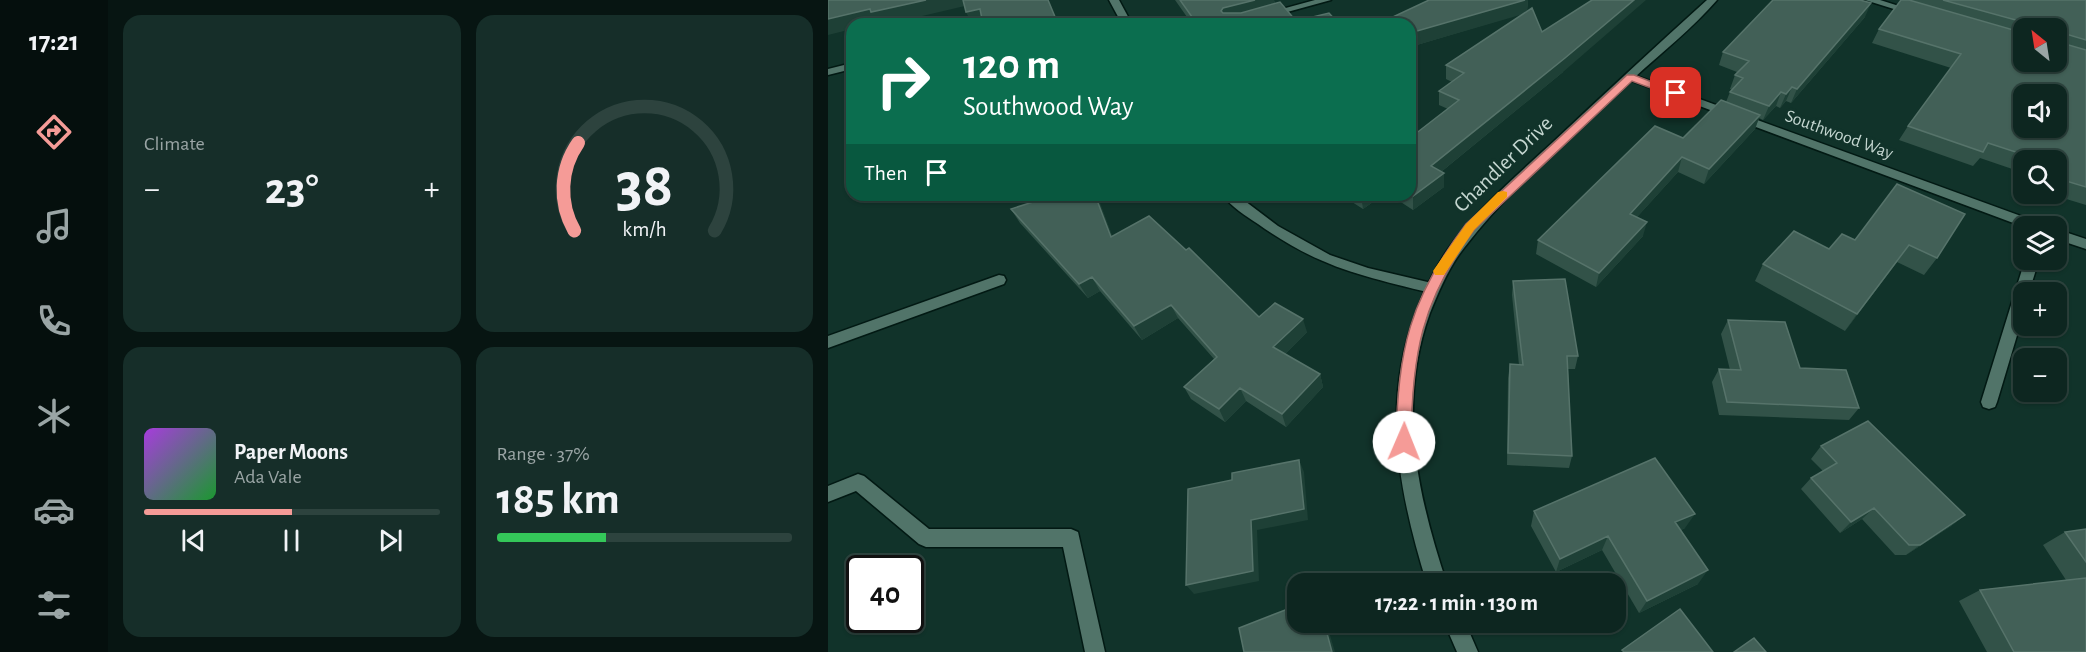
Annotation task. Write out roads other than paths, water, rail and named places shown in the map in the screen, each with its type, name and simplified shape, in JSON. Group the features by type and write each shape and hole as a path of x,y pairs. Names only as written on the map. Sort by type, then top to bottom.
{"street":[{"path":"1114,0 1124,18"},
{"path":"1256,18 1326,0"},
{"name":"Chandler Drive","path":"1433,573 1422,543 1409,490 1404,442 1404,398 1408,357 1418,321 1431,288 1451,253 1470,227 1712,0"},
{"path":"1870,0 1925,16"},
{"path":"828,72 846,68"},
{"name":"Southwood Way","path":"1631,77 2013,218"},
{"path":"1236,201 1263,224 1323,256 1358,271 1431,288"},
{"path":"2067,238 2086,244"},
{"path":"1989,402 2029,270"},
{"path":"828,342 999,280"},
{"path":"828,494 858,482 926,538 1071,538 1095,652"},
{"path":"1459,633 1468,652"}]}
